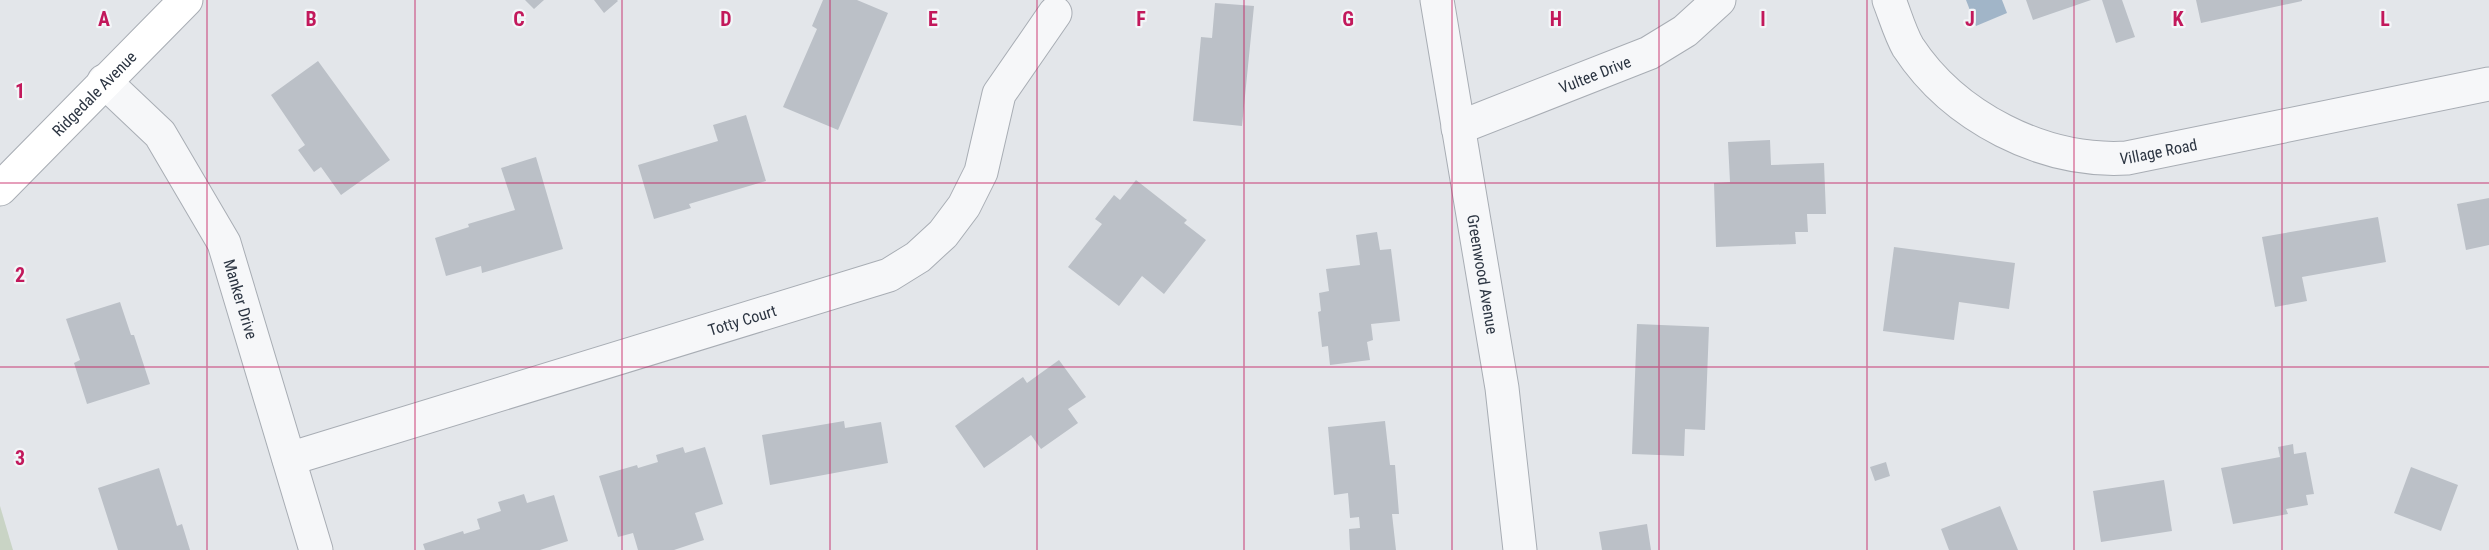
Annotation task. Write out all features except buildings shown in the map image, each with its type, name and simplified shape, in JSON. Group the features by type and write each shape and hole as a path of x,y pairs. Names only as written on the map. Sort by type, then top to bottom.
{"main road":[{"name":"Ridgedale Avenue","path":"0,189 186,0"}],"street":[{"name":"Greenwood Avenue","path":"1437,0 1502,388 1520,550"},
{"name":"Vultee Drive","path":"1458,128 1649,54 1685,31 1719,0"},
{"name":"Village Road","path":"1889,0 1907,45 1933,79 1965,108 2009,133 2056,152 2107,159 2127,158 2489,84"},
{"name":"Totty Court","path":"289,459 889,275 943,234 964,206 981,172 999,94 1055,12"},
{"name":"Manker Drive","path":"104,81 160,134 224,243 316,550"}],"green space":[{"path":"0,506 13,550 0,550"}],"water":[{"path":"1966,0 2002,0 2007,13 1976,26"}]}
